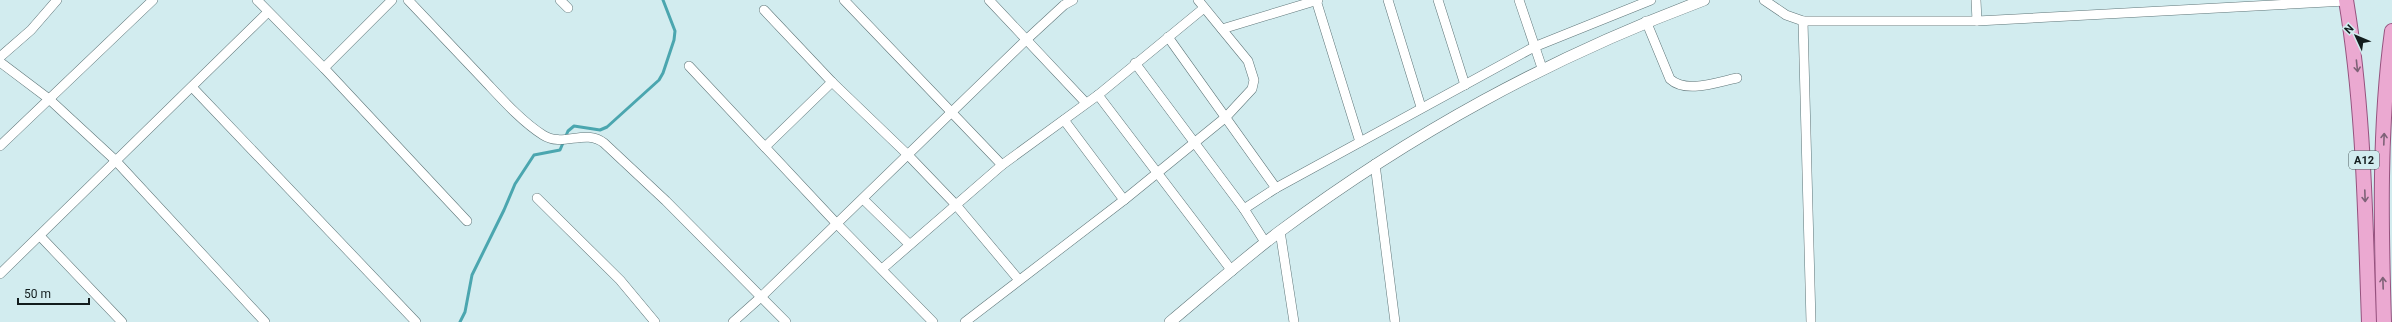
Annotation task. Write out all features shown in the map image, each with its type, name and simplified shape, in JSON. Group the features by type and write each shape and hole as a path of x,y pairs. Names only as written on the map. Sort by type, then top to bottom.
{"main road":[{"name":"A12","path":"2346,0 2356,59 2362,116 2369,322"},
{"name":"A12","path":"2384,322 2388,301 2384,140 2392,31"}],"street":[{"path":"0,57 31,30 57,0"},
{"path":"0,146 153,0"},
{"path":"257,0 324,68 467,221"},
{"path":"324,68 392,0"},
{"path":"408,0 503,101 544,136 560,140 588,136 597,138 666,201 786,322"},
{"path":"560,0 568,8"},
{"path":"844,0 952,111 1002,165"},
{"path":"989,0 1086,103"},
{"path":"733,322 762,297 1026,40 1064,5 1072,0"},
{"path":"965,322 1124,200 1194,144 1226,117 1252,89 1254,80 1248,60 1198,0"},
{"path":"1222,29 1317,0 1360,142"},
{"path":"1388,0 1421,107"},
{"path":"1438,0 1465,85"},
{"path":"1518,0 1542,68"},
{"path":"1244,209 1276,188 1421,107 1465,85 1534,47 1651,0"},
{"path":"1170,322 1280,231 1376,164 1470,106 1542,68 1646,22 1704,0"},
{"path":"1764,0 1786,15 1804,21 1977,21 2346,0"},
{"path":"1976,0 1977,21"},
{"path":"882,269 909,244 1002,165 1098,95 1135,63 1204,8"},
{"path":"764,10 832,82 908,155 956,205 1019,280"},
{"path":"0,274 268,12"},
{"path":"1804,21 1811,322"},
{"path":"1646,22 1670,79 1676,85 1685,87 1737,78"},
{"path":"1168,37 1276,188"},
{"path":"0,62 49,99 115,160 265,322"},
{"path":"1135,63 1244,209 1266,242"},
{"path":"689,66 837,224 932,322"},
{"path":"765,147 832,82"},
{"path":"192,87 416,322"},
{"path":"1098,95 1232,271"},
{"path":"1064,120 1124,200"},
{"path":"1376,164 1396,322"},
{"path":"537,198 620,280 655,322"},
{"path":"863,199 909,244"},
{"path":"1280,231 1294,322"},
{"path":"40,236 122,322"},
{"path":"2368,302 2388,301"}],"waterway":[{"path":"460,322 465,312 472,275 515,184 534,155 560,150 568,131 574,126 600,130 607,127 659,80 663,73 674,40 675,31 663,0"}]}
